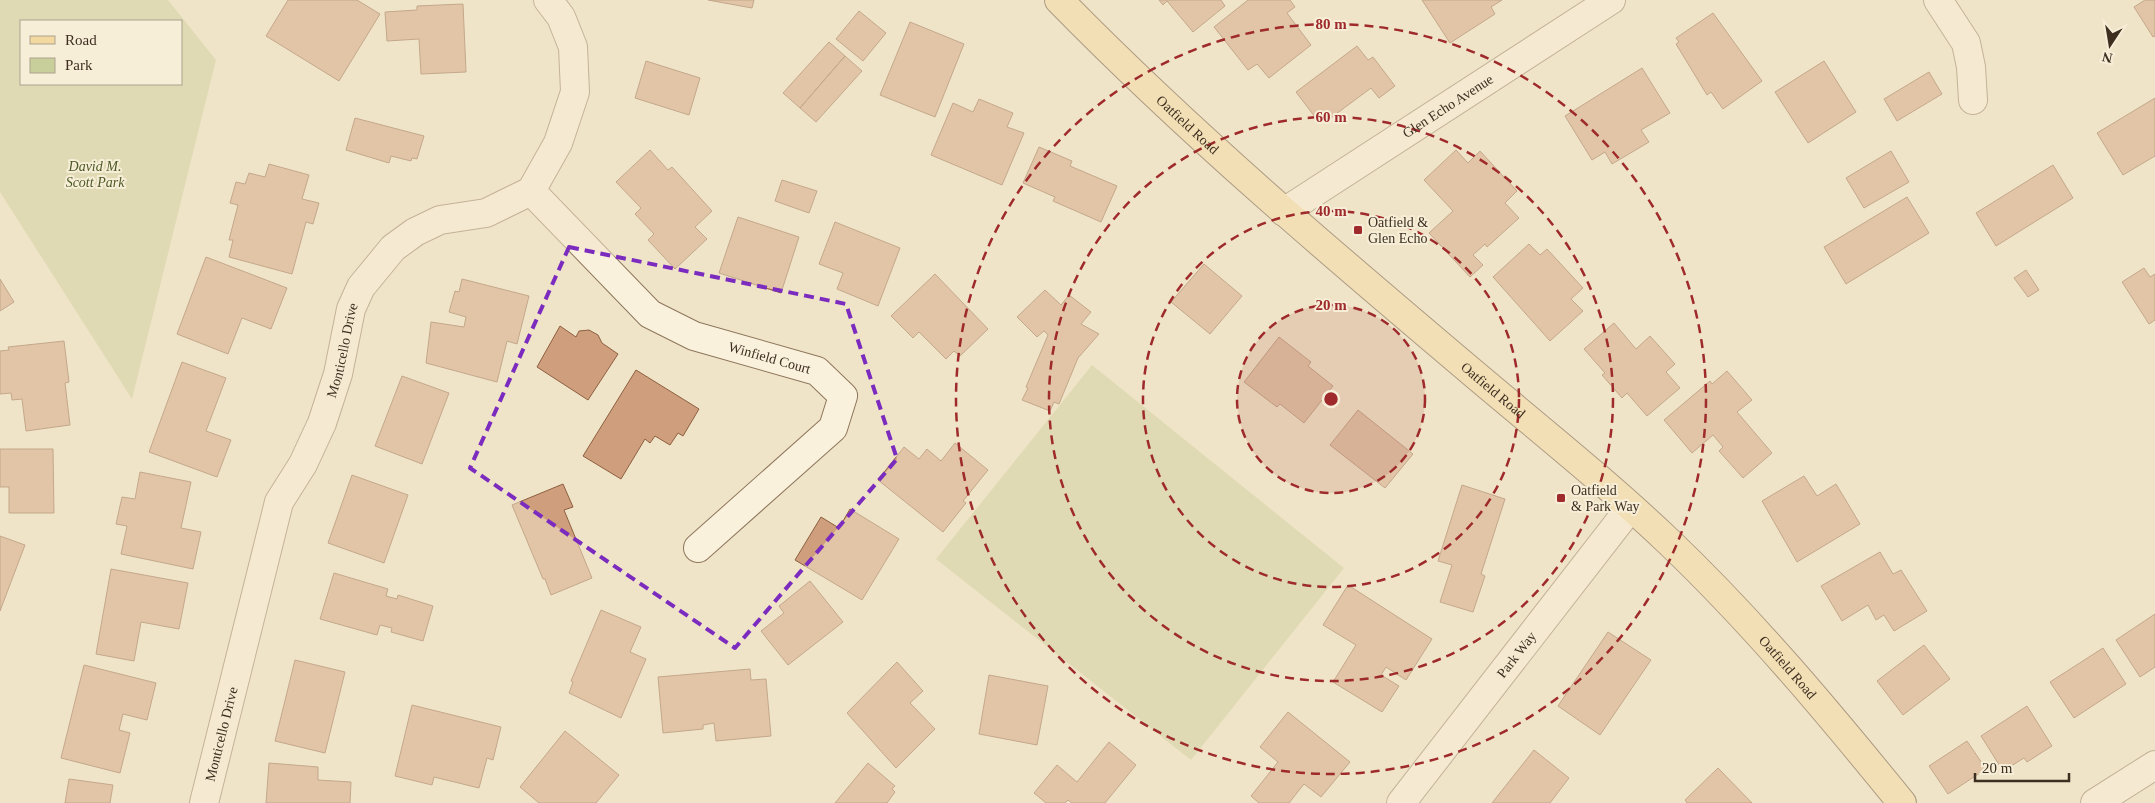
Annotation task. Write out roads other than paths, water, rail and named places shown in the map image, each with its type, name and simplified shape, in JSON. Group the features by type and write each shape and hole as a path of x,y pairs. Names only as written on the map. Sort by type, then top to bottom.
{"main road":[{"name":"Oatfield Road","path":"1059,0 1164,102 1284,212 1668,541 1752,624 1833,717 1902,803"}],"street":[{"path":"531,191 558,143 575,92 573,47 561,17 548,0"},
{"name":"Glen Echo Avenue","path":"1284,212 1611,0"},
{"path":"1938,0 1966,43 1971,67 1973,100"},
{"name":"Winfield Court","path":"531,191 650,314 694,336 817,371 842,396 833,428 698,548"},
{"name":"Monticello Drive","path":"204,803 279,502 303,464 322,423 338,374 351,309 361,287 393,248 415,232 440,220 486,213 531,191"},
{"name":"Park Way","path":"1401,803 1630,508"},
{"path":"2095,803 2155,765"}],"place":[{"name":"Oatfield & Glen Echo","path":"1358,230"},
{"name":"Oatfield & Park Way","path":"1561,498"}],"park label":[{"name":"David M. Scott Park","path":"95,174"}]}
